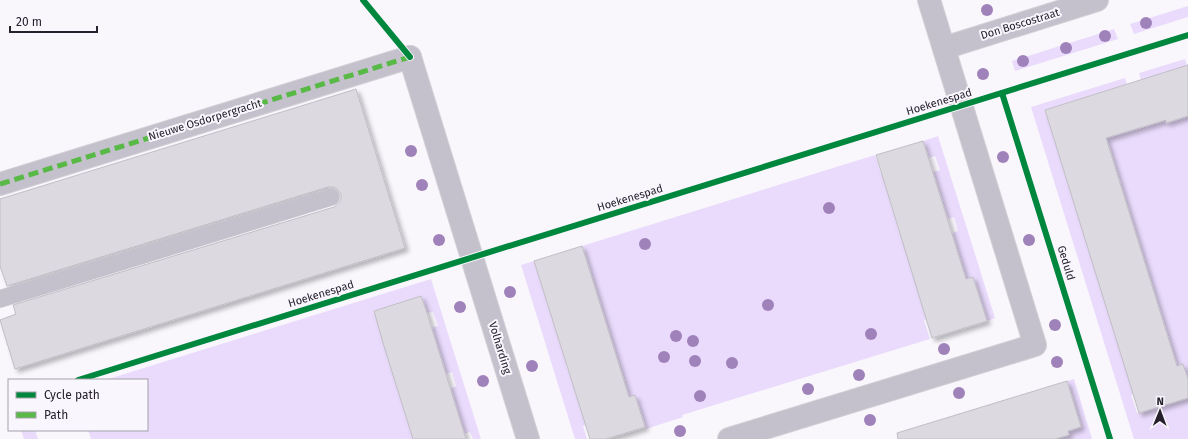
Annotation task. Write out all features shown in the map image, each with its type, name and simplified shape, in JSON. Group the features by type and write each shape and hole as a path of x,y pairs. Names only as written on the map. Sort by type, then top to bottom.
{"street":[{"path":"728,439 1035,345 929,0"},
{"name":"Don Boscostraat","path":"944,48 1097,0"},
{"name":"Nieuwe Osdorpergracht","path":"0,184 410,57 472,257"},
{"name":"Volharding","path":"472,257 528,439"}],"lane":[{"path":"0,299 331,197"}],"shaded area":[{"path":"1188,6 1188,17 1134,34 1130,24"},
{"path":"1114,29 1118,39 1015,71 1012,61"},
{"path":"1185,59 1187,66 1141,80 1139,73"},
{"path":"1125,78 1127,84 1045,110 1092,261 1137,393 1131,395 1137,413 1188,398 1188,439 1134,439 1031,107"},
{"path":"1188,116 1188,379 1183,364 1177,366 1105,133 1140,128 1166,120 1167,123"},
{"path":"938,136 995,318 987,321 973,277 966,279 952,233 958,231 954,217 948,219 933,172 940,170 935,156 929,158 923,141"},
{"path":"875,155 881,174 885,174 892,197 889,199 900,235 930,318 924,320 930,339 682,415 683,417 646,429 635,395 629,397 582,246"},
{"path":"534,261 563,353 569,363 566,365 582,413 588,424 583,426 587,439 575,439 521,265"},
{"path":"431,279 481,439 473,439 470,432 464,434 450,389 456,386 452,372 446,374 431,328 438,326 433,312 427,313 421,296 374,311 413,439 91,439 88,431 148,431 148,379 108,379"},
{"path":"1074,379 1092,439 1055,439 1069,435 1068,431 1081,427 1067,381"},
{"path":"21,431 35,431 38,439 24,439"}],"building":[{"path":"1188,65 1188,116 1166,123 1166,120 1106,138 1177,366 1183,364 1188,379 1188,398 1139,413 1045,110"},
{"path":"356,89 405,248 15,369 0,320 16,314 13,305 334,207 339,203 341,194 337,189 328,187 7,286 0,266 0,199"},
{"path":"923,141 966,279 973,277 987,321 932,338 876,155"},
{"path":"582,246 629,397 635,395 645,427 606,439 590,439 534,261"},
{"path":"421,296 466,439 413,439 374,311"},
{"path":"1067,381 1081,427 1068,431 1069,435 1055,439 898,439 897,433"}],"marked path":[{"path":"0,184 410,57"}],"cycle path":[{"path":"363,0 410,57"},
{"name":"Hoekenespad","path":"81,379 1188,35"},
{"name":"Geduld","path":"1002,93 1110,439"}]}
